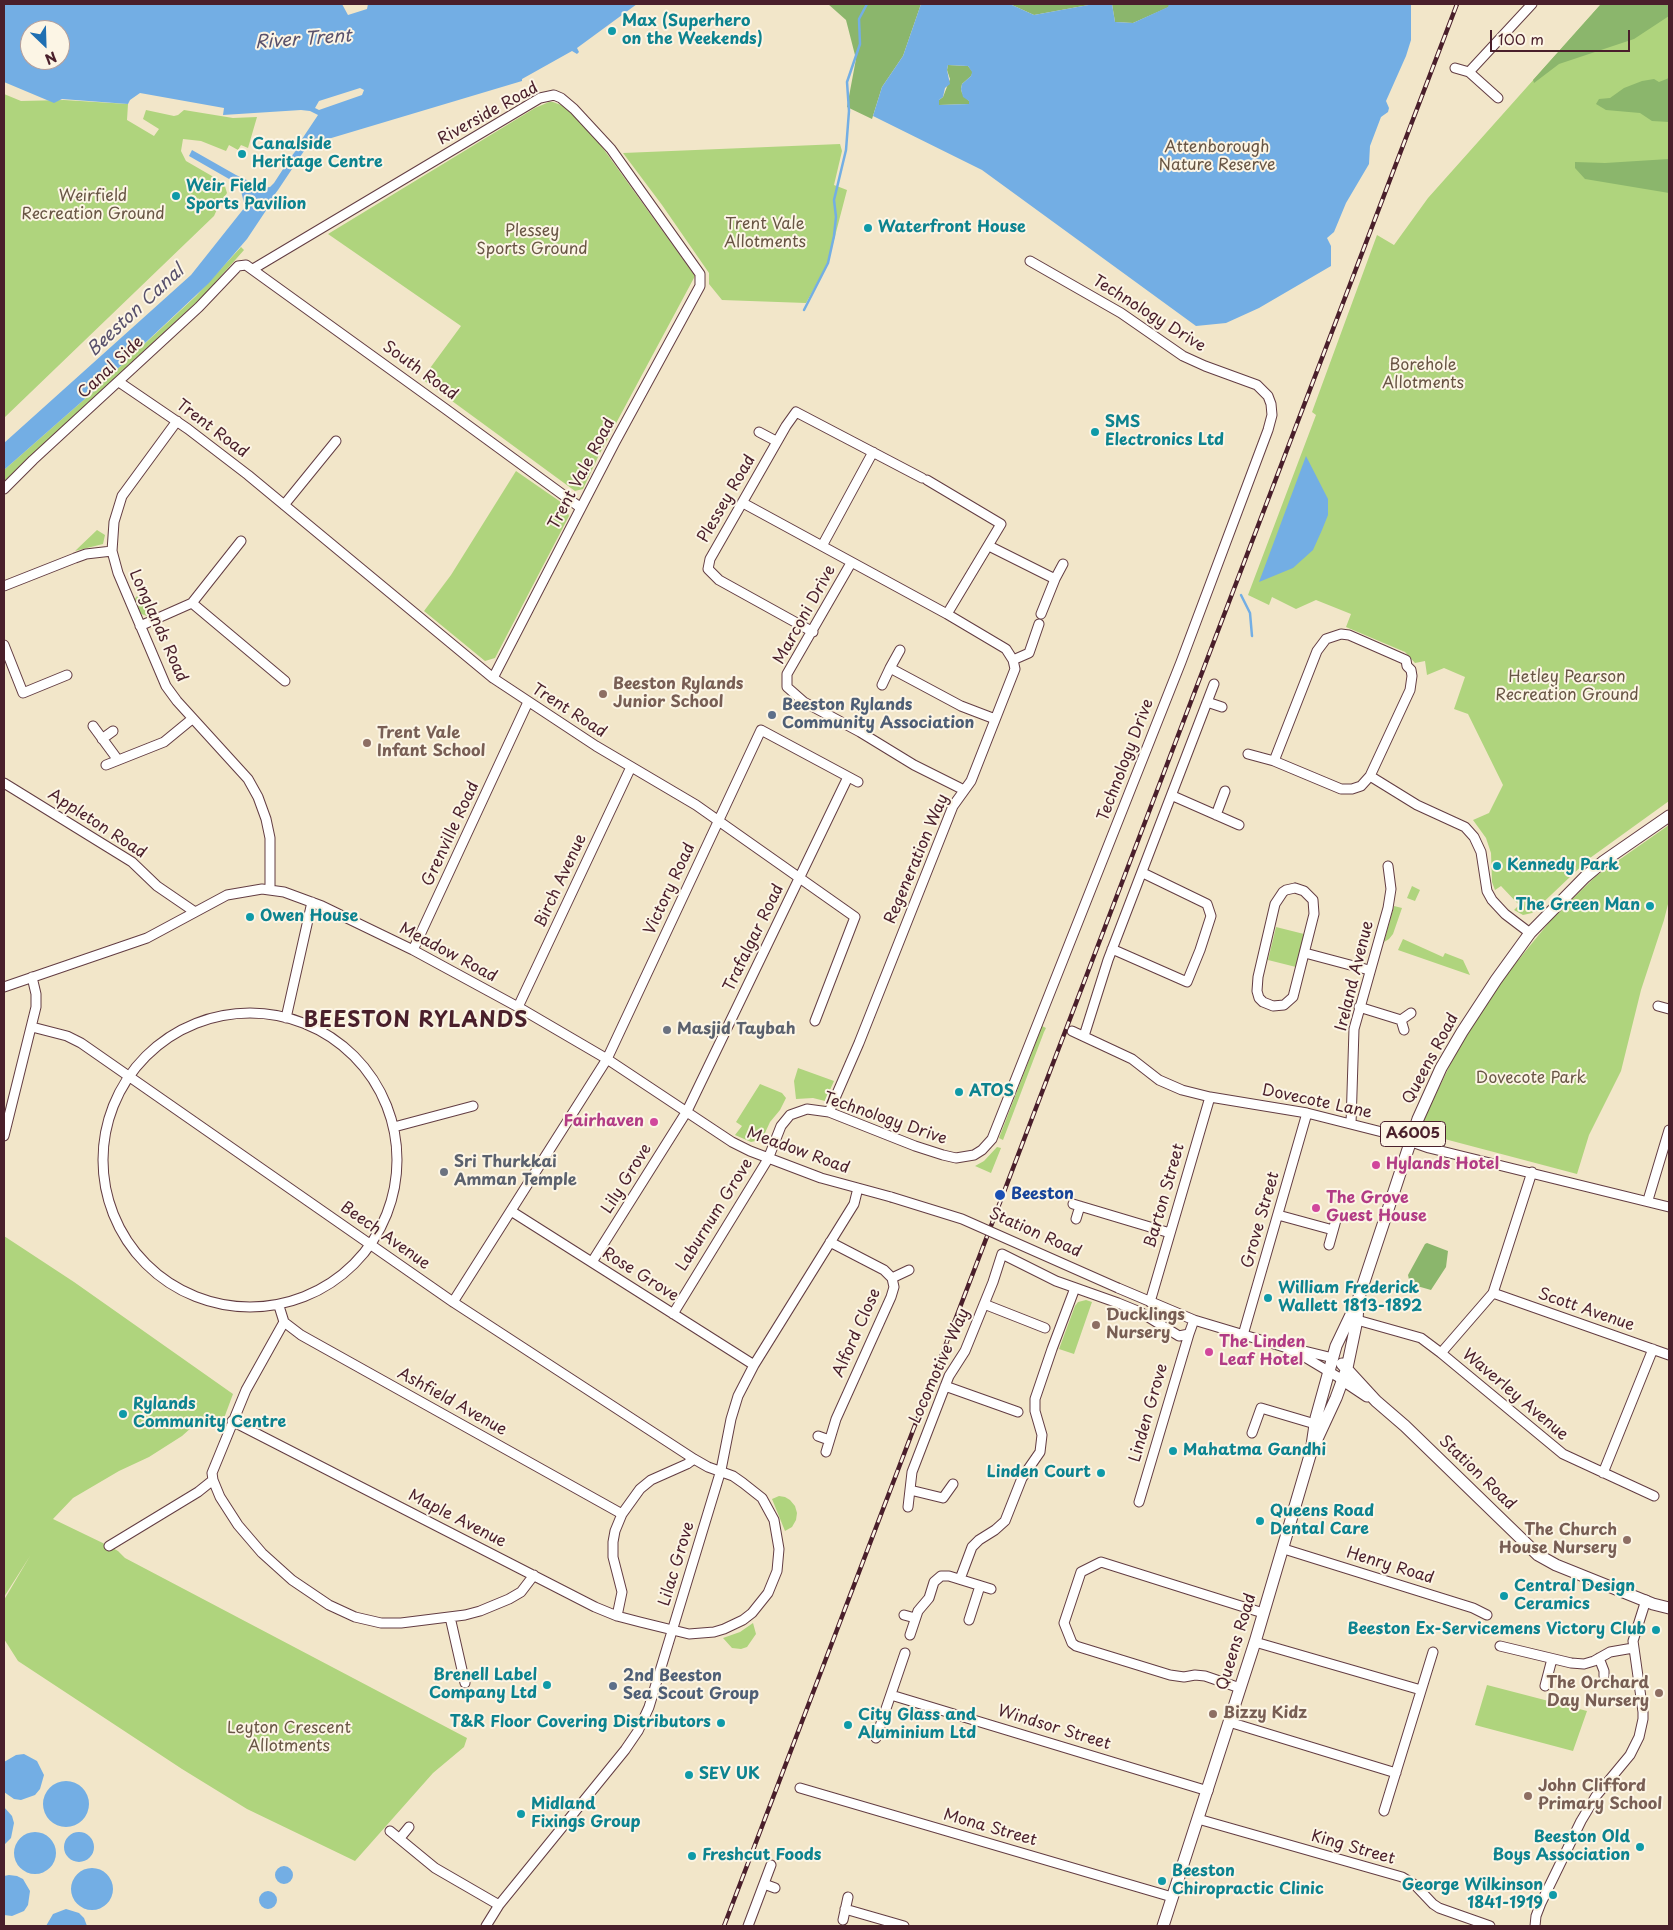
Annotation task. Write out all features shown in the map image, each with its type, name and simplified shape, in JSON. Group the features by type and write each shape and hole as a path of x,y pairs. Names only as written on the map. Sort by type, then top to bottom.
{"main road":[{"name":"A6005","path":"1530,934 1591,872 1623,847 1669,816"},
{"name":"Queens Road","path":"1163,1926 1208,1791 1284,1548 1311,1452 1315,1424 1333,1358 1345,1326 1358,1300 1410,1141 1441,1068 1496,980 1530,934"},
{"name":"Queens Road","path":"1311,1452 1347,1368 1357,1320 1358,1300"},
{"name":"Station Road","path":"1333,1358 1347,1368 1376,1401 1419,1439 1538,1555 1556,1565 1669,1608"},
{"name":"Station Road","path":"1343,1380 1376,1401"}],"street":[{"path":"1469,72 1532,4"},
{"path":"1456,68 1469,72 1498,98"},
{"name":"Riverside Road","path":"253,269 540,98 554,95 561,98 574,109 611,149 700,274 702,280 700,286"},
{"name":"Technology Drive","path":"768,1159 781,1126 790,1115 807,1109 829,1112 915,1146 951,1157 965,1158 974,1155 982,1150 992,1139 1177,670 1272,415 1268,396 1257,385 1183,356 1121,313 1030,260"},
{"name":"South Road","path":"238,266 246,266 253,269 581,508"},
{"name":"Canal Side","path":"4,489 204,302 238,266"},
{"name":"Trent Vale Road","path":"493,678 581,508 700,286"},
{"name":"Trent Road","path":"119,382 177,421 284,505 493,678 631,767 684,797 719,820 856,917 815,1021"},
{"name":"Plessey Road","path":"813,632 719,580 708,569 710,559 776,442 796,412 873,452"},
{"name":"Longlands Road","path":"177,421 122,496 114,522 112,552 118,573 164,681 192,719 244,774 258,797 270,838 270,889"},
{"path":"759,432 776,442"},
{"path":"284,505 336,441"},
{"path":"822,546 873,452 925,479 1001,524 947,614"},
{"path":"743,503 947,614 1006,649 1013,660 1029,654 1039,624"},
{"path":"140,626 192,603 241,541"},
{"path":"989,546 1055,578"},
{"path":"4,586 75,558 112,552"},
{"name":"Marconi Drive","path":"851,563 813,632 787,674 787,687 804,702 860,732 914,765 964,790"},
{"path":"1041,614 1062,564"},
{"path":"192,603 285,681"},
{"path":"1248,754 1274,761 1341,789 1357,788 1366,782 1370,776 1410,690 1412,676 1406,660 1349,635 1341,634 1326,639 1318,651 1274,761"},
{"path":"4,645 23,693 67,675"},
{"path":"882,685 900,650"},
{"name":"Regeneration Way","path":"829,1112 859,1043 953,806 971,781 1015,669 1013,660"},
{"path":"890,668 961,706 996,719"},
{"path":"1084,1036 1112,950 1173,796 1214,684"},
{"name":"Grenville Road","path":"413,950 528,702"},
{"path":"1207,702 1222,707"},
{"path":"106,765 164,742 192,719"},
{"path":"93,726 118,760"},
{"name":"Victory Road","path":"453,1302 607,1060 761,730 848,777"},
{"path":"102,739 114,731"},
{"name":"Birch Avenue","path":"518,1008 631,767"},
{"path":"1370,776 1417,805 1465,827 1474,837 1481,852 1487,891 1492,900 1505,914 1530,934"},
{"path":"848,777 858,782"},
{"name":"Trafalgar Road","path":"687,1112 848,777"},
{"name":"Appleton Road","path":"4,783 132,862 158,886 195,912"},
{"path":"1216,815 1225,791"},
{"path":"1173,796 1239,825"},
{"name":"Ireland Avenue","path":"1351,1124 1354,1029 1369,970 1388,908 1391,889 1388,866"},
{"path":"1112,950 1187,982 1200,950 1211,916 1208,904 1143,873"},
{"path":"1295,888 1304,890 1313,900 1314,914 1305,953 1294,997 1278,1007 1263,1002 1257,991 1258,978 1275,904 1286,890 1295,888"},
{"name":"Meadow Road","path":"4,987 147,938 227,895 270,889 284,892 312,902 413,950 518,1008 607,1060 732,1142 768,1159 858,1188"},
{"path":"286,1018 312,902"},
{"path":"1305,953 1369,970"},
{"path":"4,1136 32,1027 37,1000 32,977"},
{"path":"1658,1006 1669,1009"},
{"path":"1359,1007 1401,1020"},
{"path":"254,1013 286,1018 324,1032 356,1057 369,1072 382,1093 394,1127 397,1154 396,1181 383,1222 371,1244 363,1255 338,1279 300,1300 280,1306 258,1309 210,1303 194,1297 167,1282 153,1271 135,1252 127,1240 114,1217 103,1178 104,1138 116,1100 129,1076 157,1046 178,1031 200,1021 226,1015 254,1013"},
{"path":"1401,1020 1411,1013"},
{"path":"1401,1020 1404,1030"},
{"name":"Beech Avenue","path":"32,1027 75,1040 453,1302 694,1459 708,1467 734,1476 762,1498 774,1520 778,1539 777,1571 768,1593 752,1613 743,1620 714,1632 689,1634 672,1630"},
{"name":"Dovecote Lane","path":"1072,1031 1132,1059 1159,1080 1172,1086 1210,1097 1307,1113 1386,1133 1429,1148 1648,1200 1669,1207"},
{"name":"Barton Street","path":"1150,1302 1210,1097"},
{"path":"394,1127 473,1106"},
{"name":"Lily Grove","path":"592,1262 687,1112"},
{"name":"Grove Street","path":"1243,1335 1307,1113"},
{"path":"1648,1200 1669,1130"},
{"name":"Laburnum Grove","path":"673,1314 768,1159"},
{"path":"1442,1353 1493,1293 1532,1172"},
{"name":"Station Road","path":"858,1188 962,1219 1194,1320 1284,1348 1303,1356 1343,1380"},
{"name":"Lilac Grove","path":"486,1926 499,1905 625,1750 638,1731 649,1707 721,1470 731,1419 738,1396 754,1365 854,1204 858,1188"},
{"path":"1076,1218 1077,1205 1170,1233"},
{"name":"Rose Grove","path":"511,1211 754,1365"},
{"path":"1278,1215 1333,1230"},
{"path":"1329,1245 1336,1220"},
{"name":"Alford Close","path":"826,1452 846,1396 894,1287 892,1278 884,1270 830,1242"},
{"name":"Station Road","path":"1002,1254 1046,1277 1140,1312 1179,1336 1189,1334"},
{"name":"Locomotive Way","path":"908,1507 912,1472 949,1376 965,1351 993,1282 1002,1254"},
{"path":"892,1278 909,1270"},
{"path":"960,1579 972,1547 1005,1521 1022,1478 1040,1452 1042,1435 1035,1399 1075,1288"},
{"name":"Scott Avenue","path":"1493,1293 1669,1355"},
{"path":"984,1304 1045,1328"},
{"path":"280,1306 284,1322 253,1378 232,1421 214,1465 213,1480 220,1497 238,1525 258,1548 292,1580 329,1605 355,1617 381,1623 401,1623 480,1611 510,1599 521,1592 534,1575"},
{"path":"1189,1334 1194,1320"},
{"name":"Waverley Avenue","path":"1357,1320 1421,1338 1442,1353 1563,1454 1654,1496"},
{"name":"Ashfield Avenue","path":"284,1322 300,1335 622,1514"},
{"name":"Linden Grove","path":"1139,1502 1189,1334"},
{"name":"Station Road","path":"1284,1348 1302,1349 1333,1358"},
{"path":"1603,1473 1653,1349"},
{"path":"945,1386 1018,1412"},
{"path":"1252,1433 1261,1408 1315,1424"},
{"name":"Maple Avenue","path":"232,1421 617,1616 672,1630"},
{"path":"818,1436 829,1440"},
{"path":"617,1616 622,1592 613,1558 613,1542 622,1514 640,1489 651,1480 694,1459"},
{"path":"109,1546 198,1492 213,1480"},
{"path":"910,1490 942,1498 953,1484"},
{"name":"Henry Road","path":"1284,1548 1473,1608 1487,1615"},
{"path":"1240,1688 1205,1676 1184,1677 1170,1674 1076,1646 1072,1643 1064,1623 1081,1572 1101,1562 1263,1613"},
{"path":"910,1635 918,1611 929,1598 934,1582 944,1575 991,1589"},
{"path":"969,1620 980,1586"},
{"path":"1536,1926 1536,1916 1541,1903 1581,1821 1596,1796 1630,1755 1639,1737 1643,1712 1633,1648 1646,1600"},
{"path":"904,1615 915,1618"},
{"path":"450,1617 465,1683"},
{"path":"1255,1642 1422,1690"},
{"path":"1500,1646 1552,1659 1584,1664 1610,1652 1633,1648"},
{"path":"1384,1811 1433,1652"},
{"path":"876,1738 905,1653"},
{"path":"1599,1658 1604,1676"},
{"path":"1545,1686 1552,1659"},
{"name":"Windsor Street","path":"891,1695 1208,1791"},
{"path":"1229,1722 1396,1773"},
{"name":"Mona Street","path":"800,1788 1172,1898"},
{"name":"King Street","path":"1198,1819 1402,1877 1415,1885 1439,1908 1490,1926"},
{"path":"400,1838 410,1827"},
{"path":"390,1831 435,1868 499,1905"},
{"path":"748,1926 771,1865"},
{"path":"764,1884 775,1888"},
{"path":"843,1920 848,1897"},
{"path":"845,1909 904,1926"}],"green space":[{"path":"828,4 921,4 903,56 882,87 872,119 847,107 856,59 846,20"},
{"path":"999,4 1094,4 1034,15 1012,5"},
{"path":"1112,4 1169,4 1169,7 1133,23 1115,22"},
{"path":"1601,4 1669,4 1669,801 1590,858 1532,913 1523,915 1514,910 1519,905 1501,886 1495,890 1492,882 1491,853 1486,838 1473,820 1489,813 1503,785 1468,714 1454,709 1465,677 1444,668 1427,675 1425,661 1415,663 1405,652 1346,627 1351,614 1316,600 1296,609 1272,597 1269,605 1248,595 1316,415 1312,412 1377,235 1394,245 1428,198"},
{"path":"1601,4 1669,4 1669,16 1634,39 1559,64 1534,83 1533,80"},
{"path":"948,65 968,66 973,72 962,84 961,89 969,104 939,105 939,100 943,97 950,79 947,70"},
{"path":"1669,78 1669,122 1652,121 1640,113 1606,110 1596,104 1599,99 1610,98 1624,88 1642,81 1654,79 1659,82"},
{"name":"Weirfield Recreation Ground","path":"4,94 21,101 64,100 128,104 127,120 154,136 159,129 143,119 146,110 174,116 184,110 233,118 257,117 248,148 241,145 238,150 229,145 226,151 201,141 183,139 181,151 186,161 224,183 227,193 214,216 4,418"},
{"name":"Plessey Sports Ground","path":"549,102 566,107 592,133 695,276 599,455 583,489 575,491 422,379 461,326 328,234 535,108"},
{"name":"Trent Vale Allotments","path":"840,144 842,151 834,185 847,190 828,263 806,303 722,300 709,284 709,273 623,153"},
{"path":"1669,159 1669,193 1585,179 1575,168 1575,162 1605,163"},
{"path":"241,247 244,250 206,293 4,483 4,470 95,390 196,296"},
{"path":"516,471 565,505 569,516 495,658 485,661 424,611 451,575"},
{"path":"97,530 105,535 103,544 75,551"},
{"path":"137,596 157,614 149,617 139,613 134,600"},
{"name":"Dovecote Park","path":"1669,825 1669,900 1664,920 1641,990 1621,1071 1589,1135 1577,1174 1437,1137 1424,1129 1423,1121 1452,1061 1506,975 1551,920 1596,876"},
{"path":"1412,886 1420,890 1415,901 1407,898"},
{"path":"1394,906 1402,908 1393,934 1384,942"},
{"path":"1276,927 1304,934 1296,967 1268,960"},
{"path":"1403,939 1443,957 1445,953 1463,960 1470,975 1398,950"},
{"path":"1042,1026 1046,1028 1003,1140 999,1138"},
{"path":"798,1068 834,1081 825,1101 813,1098 796,1099 794,1081"},
{"path":"760,1084 782,1093 786,1098 764,1135 760,1140 751,1142 735,1135 742,1126 736,1122"},
{"path":"997,1147 1001,1148 991,1173 975,1166 984,1161"},
{"name":"Leyton Crescent Allotments","path":"4,1236 74,1282 233,1394 220,1429 201,1419 182,1436 149,1457 119,1471 73,1498 53,1519 109,1546 125,1558 467,1738 464,1747 433,1773 355,1861 247,1809 182,1769 18,1661 4,1639 4,1600 30,1556 4,1597"},
{"path":"1427,1243 1448,1251 1446,1267 1431,1290 1410,1284 1408,1275"},
{"path":"1086,1300 1092,1302 1074,1354 1059,1349 1075,1306 1078,1302"},
{"path":"779,1496 790,1500 795,1506 797,1513 792,1527 785,1531 772,1499"},
{"path":"753,1623 756,1634 747,1647 741,1649 732,1648 723,1638 740,1632"},
{"path":"1487,1685 1587,1711 1573,1751 1475,1725"}],"water":[{"name":"River Trent","path":"4,4 342,4 348,15 367,9 368,4 637,4 577,48 579,52 577,54 572,51 522,79 522,81 308,145 247,239 209,283 95,390 4,470 4,443 191,275 245,207 240,187 189,156 192,150 236,175 264,188 270,187 287,163 286,160 288,161 300,145 300,142 318,115 310,111 301,110 223,115 224,108 140,93 130,100 128,104 62,99 54,103 4,82","holes":["360,88 364,90 362,95 319,110 315,108 319,101"]},
{"name":"Attenborough Nature Reserve","path":"921,4 1012,5 1034,15 1094,4 1112,4 1115,22 1133,23 1168,7 1169,4 1411,4 1411,40 1386,101 1389,108 1388,112 1381,117 1370,146 1369,164 1346,203 1334,232 1327,238 1331,246 1331,266 1259,308 1226,323 1196,326 982,170 873,116 882,87 903,56","holes":["948,65 968,66 972,72 971,76 962,84 961,89 963,97 969,101 969,104 939,105 939,100 943,97 945,88 950,84 947,70"]},
{"path":"1306,456 1328,499 1328,515 1313,550 1293,568 1259,582"},
{"path":"24,1754 37,1761 44,1775 40,1789 35,1795 21,1800 14,1799 4,1792 4,1762 16,1755"},
{"path":"66,1781 79,1785 85,1791 89,1804 85,1817 79,1823 66,1827 53,1823 47,1817 43,1804 47,1791 53,1785"},
{"path":"4,1807 12,1816 14,1823 11,1838 4,1845"},
{"path":"35,1832 50,1838 56,1853 50,1868 35,1874 20,1868 14,1853 20,1838"},
{"path":"79,1832 90,1836 94,1847 90,1858 79,1862 68,1858 64,1847 68,1836"},
{"path":"284,1866 290,1869 293,1875 290,1881 284,1884 278,1881 275,1875 278,1869"},
{"path":"92,1868 107,1874 113,1889 107,1904 92,1910 77,1904 71,1889 77,1874"},
{"path":"9,1875 23,1879 30,1891 28,1905 24,1911 12,1916 4,1915 4,1876"},
{"path":"268,1891 274,1894 277,1900 274,1906 268,1909 262,1906 259,1900 262,1894"},
{"path":"66,1909 79,1913 84,1918 87,1926 46,1926 53,1914"}],"waterway":[{"path":"804,310 828,263 834,236 836,217 834,200 846,150 849,111 847,82 860,44 859,19 867,4"},
{"path":"1241,595 1250,613 1252,636"}],"railway":[{"path":"724,1926 1457,4"}],"place":[{"name":"Max (Superhero on the Weekends)","path":"612,31"},
{"name":"Canalside Heritage Centre","path":"242,154"},
{"name":"Weir Field Sports Pavilion","path":"176,196"},
{"name":"Waterfront House","path":"868,228"},
{"name":"SMS Electronics Ltd","path":"1095,432"},
{"name":"Beeston Rylands Junior School","path":"603,694"},
{"name":"Beeston Rylands Community Association","path":"772,715"},
{"name":"Trent Vale Infant School","path":"367,743"},
{"name":"Kennedy Park","path":"1497,866"},
{"name":"The Green Man","path":"1650,906"},
{"name":"Owen House","path":"250,917"},
{"name":"Masjid Taybah","path":"667,1030"},
{"name":"ATOS","path":"959,1092"},
{"name":"Fairhaven","path":"654,1122"},
{"name":"Hylands Hotel","path":"1376,1165"},
{"name":"Sri Thurkkai Amman Temple","path":"444,1172"},
{"name":"Beeston","path":"1000,1195"},
{"name":"The Grove Guest House","path":"1316,1208"},
{"name":"William Frederick Wallett 1813-1892","path":"1268,1298"},
{"name":"Ducklings Nursery","path":"1096,1325"},
{"name":"The Linden Leaf Hotel","path":"1209,1352"},
{"name":"Rylands Community Centre","path":"123,1414"},
{"name":"Mahatma Gandhi","path":"1173,1451"},
{"name":"Linden Court","path":"1101,1473"},
{"name":"Queens Road Dental Care","path":"1260,1521"},
{"name":"The Church House Nursery","path":"1627,1540"},
{"name":"Central Design Ceramics","path":"1504,1596"},
{"name":"Beeston Ex-Servicemens Victory Club","path":"1656,1630"},
{"name":"Brenell Label Company Ltd","path":"547,1685"},
{"name":"2nd Beeston Sea Scout Group","path":"613,1686"},
{"name":"The Orchard Day Nursery","path":"1659,1693"},
{"name":"Bizzy Kidz","path":"1213,1714"},
{"name":"T&R Floor Covering Distributors","path":"721,1723"},
{"name":"City Glass and Aluminium Ltd","path":"848,1725"},
{"name":"SEV UK","path":"689,1775"},
{"name":"John Clifford Primary School","path":"1528,1796"},
{"name":"Midland Fixings Group","path":"521,1814"},
{"name":"Beeston Old Boys Association","path":"1640,1847"},
{"name":"Freshcut Foods","path":"692,1856"},
{"name":"Beeston Chiropractic Clinic","path":"1162,1881"},
{"name":"George Wilkinson 1841-1919","path":"1553,1895"}],"district":[{"name":"BEESTON RYLANDS","path":"416,1021"}],"water label":[{"name":"Beeston Canal","path":"136,311"}],"park label":[{"name":"Borehole Allotments","path":"1423,375"},
{"name":"Hetley Pearson Recreation Ground","path":"1567,687"}]}
